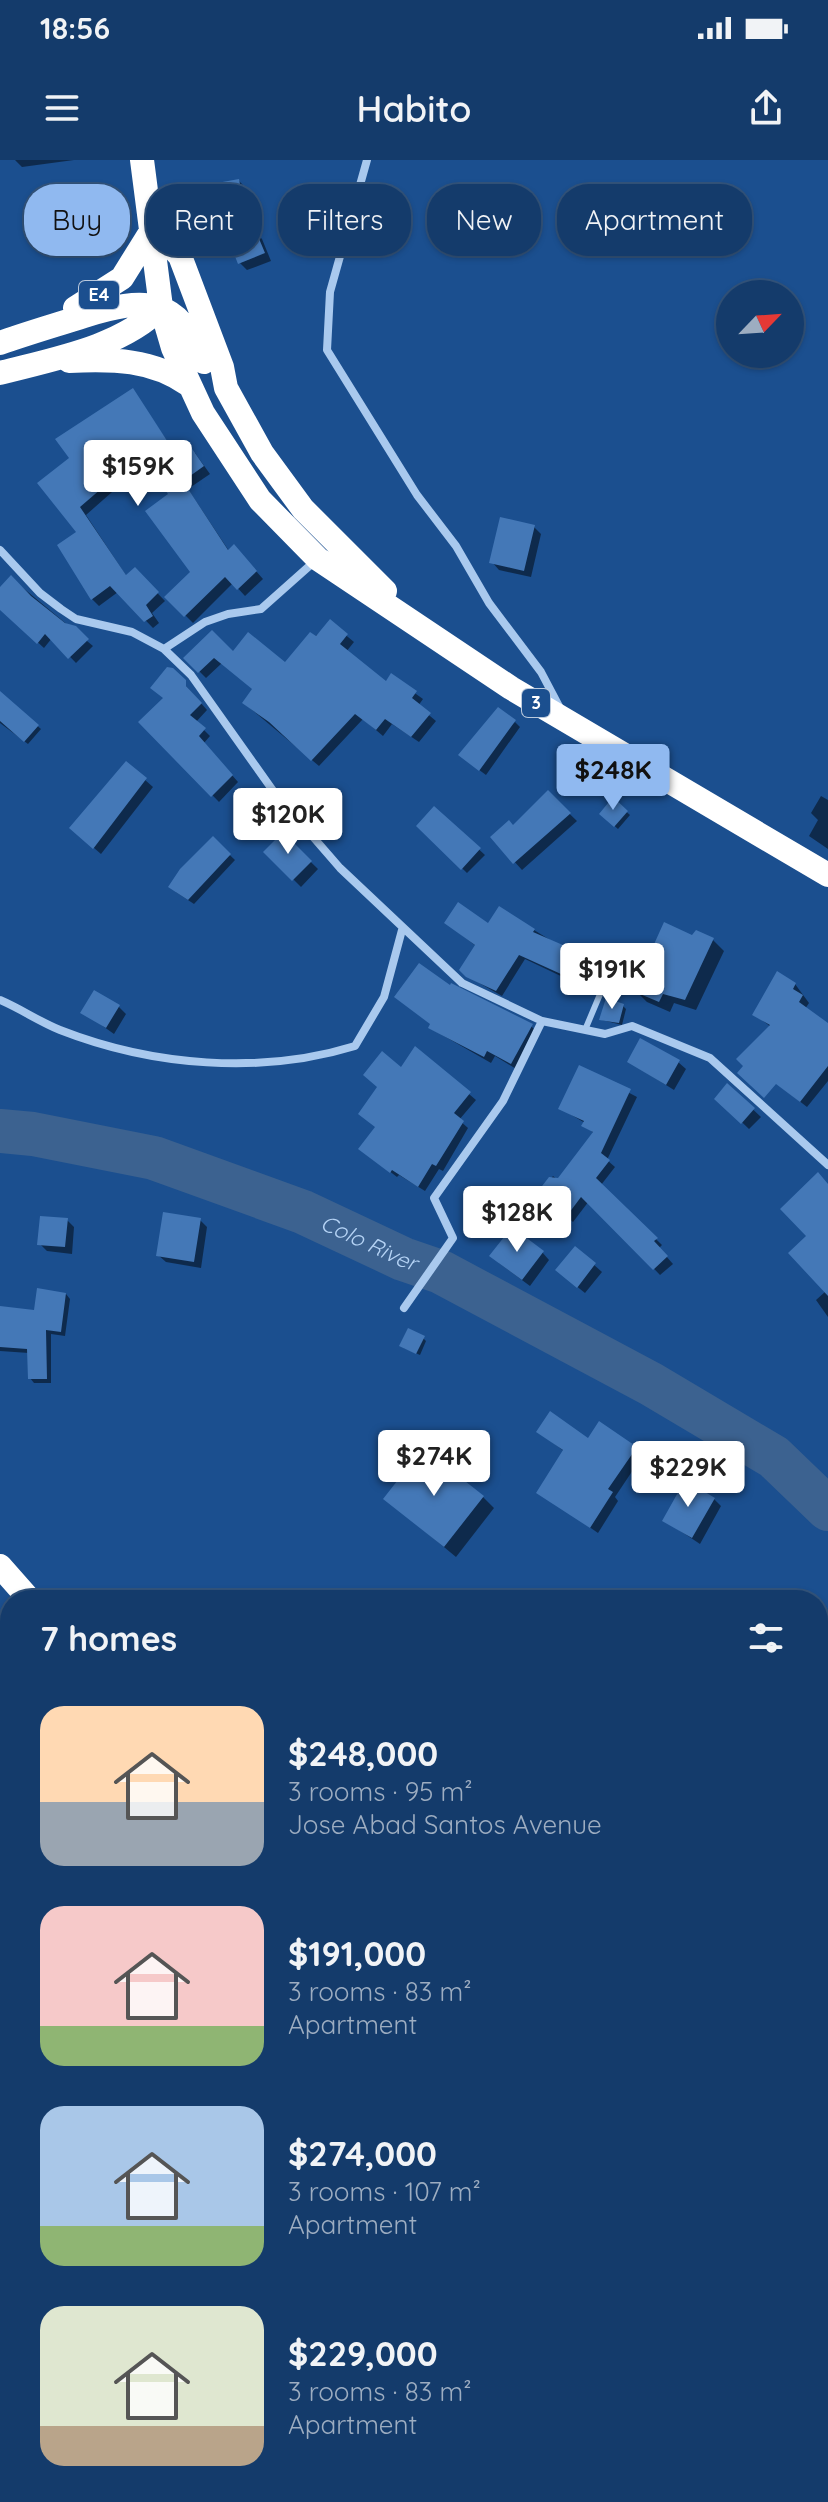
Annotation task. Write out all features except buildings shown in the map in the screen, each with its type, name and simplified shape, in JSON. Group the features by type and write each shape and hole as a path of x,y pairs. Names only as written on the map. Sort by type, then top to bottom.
{"highway":[{"name":"3","path":"142,160 146,196"},
{"name":"E4","path":"27,334 122,278 146,239"},
{"name":"3","path":"153,256 161,307 189,385 224,448 260,500 318,559 567,722 828,875"},
{"name":"3","path":"180,256 222,367 226,388 255,443 289,492 386,592 400,612"},
{"name":"E4","path":"0,343 125,304 161,307"},
{"name":"E4","path":"0,373 39,363 142,327 161,307"},
{"path":"161,307 189,329 204,362 226,388"},
{"name":"E4","path":"39,363 126,361 153,365 189,385"},
{"path":"0,1566 21,1590"}],"street":[{"path":"367,160 330,292 327,350 417,495 456,546 489,603 541,672 567,722"},
{"path":"0,550 40,593 68,614 132,632 164,649 191,675 274,792 340,868 402,930 462,983 542,1021 605,1034 632,1026 710,1058 828,1165"},
{"path":"164,649 205,622 228,614 261,609 318,559"},
{"path":"0,1000 59,1030 140,1055 279,1063 324,1056 355,1046 368,1026 384,997 402,930"},
{"path":"404,1308 453,1238 434,1198 503,1101 542,1021"}],"lane":[{"path":"585,1030 619,949"}],"waterway":[{"name":"Colo River","path":"0,1131 33,1134 154,1158 303,1212 403,1259 441,1272 651,1384 774,1457 828,1509"}]}
